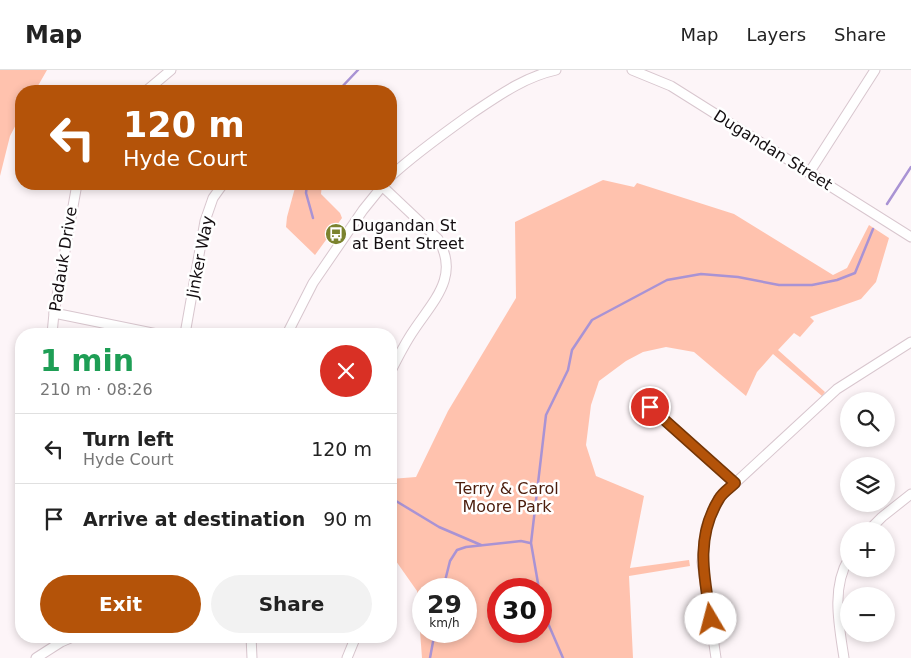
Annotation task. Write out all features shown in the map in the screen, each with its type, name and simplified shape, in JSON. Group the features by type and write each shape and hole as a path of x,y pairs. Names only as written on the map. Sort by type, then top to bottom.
{"street":[{"path":"153,85 171,70"},
{"path":"397,171 423,148 499,95 524,81 556,70"},
{"name":"Dugandan Street","path":"632,70 671,86 911,237"},
{"path":"809,173 875,70"},
{"name":"Padauk Drive","path":"53,328 76,190"},
{"name":"Jinker Way","path":"186,328 205,221 213,198 218,190"},
{"path":"290,328 312,283 379,190"},
{"path":"388,190 438,239 443,247 447,269 441,293 414,330 397,360"},
{"path":"54,313 128,328"},
{"path":"716,658 702,562 706,527 719,498 837,389 911,342"},
{"path":"650,407 735,483"},
{"path":"877,522 911,494"},
{"path":"841,577 837,595 844,658"},
{"path":"36,658 59,643"},
{"path":"251,643 252,658"},
{"path":"347,658 353,643"}],"green space":[{"path":"0,70 47,70 38,85 15,85 15,126 10,136 0,176"},
{"name":"Terry & Carol Moore Park","path":"603,180 634,187 637,183 734,214 833,275 847,268 869,225 889,238 876,282 861,299 810,317 814,321 800,337 794,333 778,350 825,392 822,396 773,354 757,372 746,396 694,352 666,347 643,352 626,361 599,381 591,405 586,445 596,476 644,496 630,568 689,560 690,566 629,576 633,658 422,658 421,643 477,643 477,578 412,578 412,584 397,563 397,479 416,477 448,411 516,298 515,222"},
{"path":"294,190 321,190 321,194 340,213 342,218 315,255 286,227"}],"waterway":[{"path":"344,85 358,70"},
{"path":"887,204 911,167"},
{"path":"306,190 313,218"},
{"path":"537,578 531,543 546,415 568,370 572,350 592,320 667,280 701,274 738,277 779,285 812,285 837,280 855,273 873,229"},
{"path":"397,502 439,527 481,545"},
{"path":"446,578 450,561 457,550 466,547 521,541 530,543"},
{"path":"552,633 563,658"},
{"path":"430,658 433,643"}],"place":[{"name":"Dugandan St at Bent Street","path":"336,234"}],"route":[{"path":"650,407 735,483 719,498 706,527 702,562 711,619"}]}
